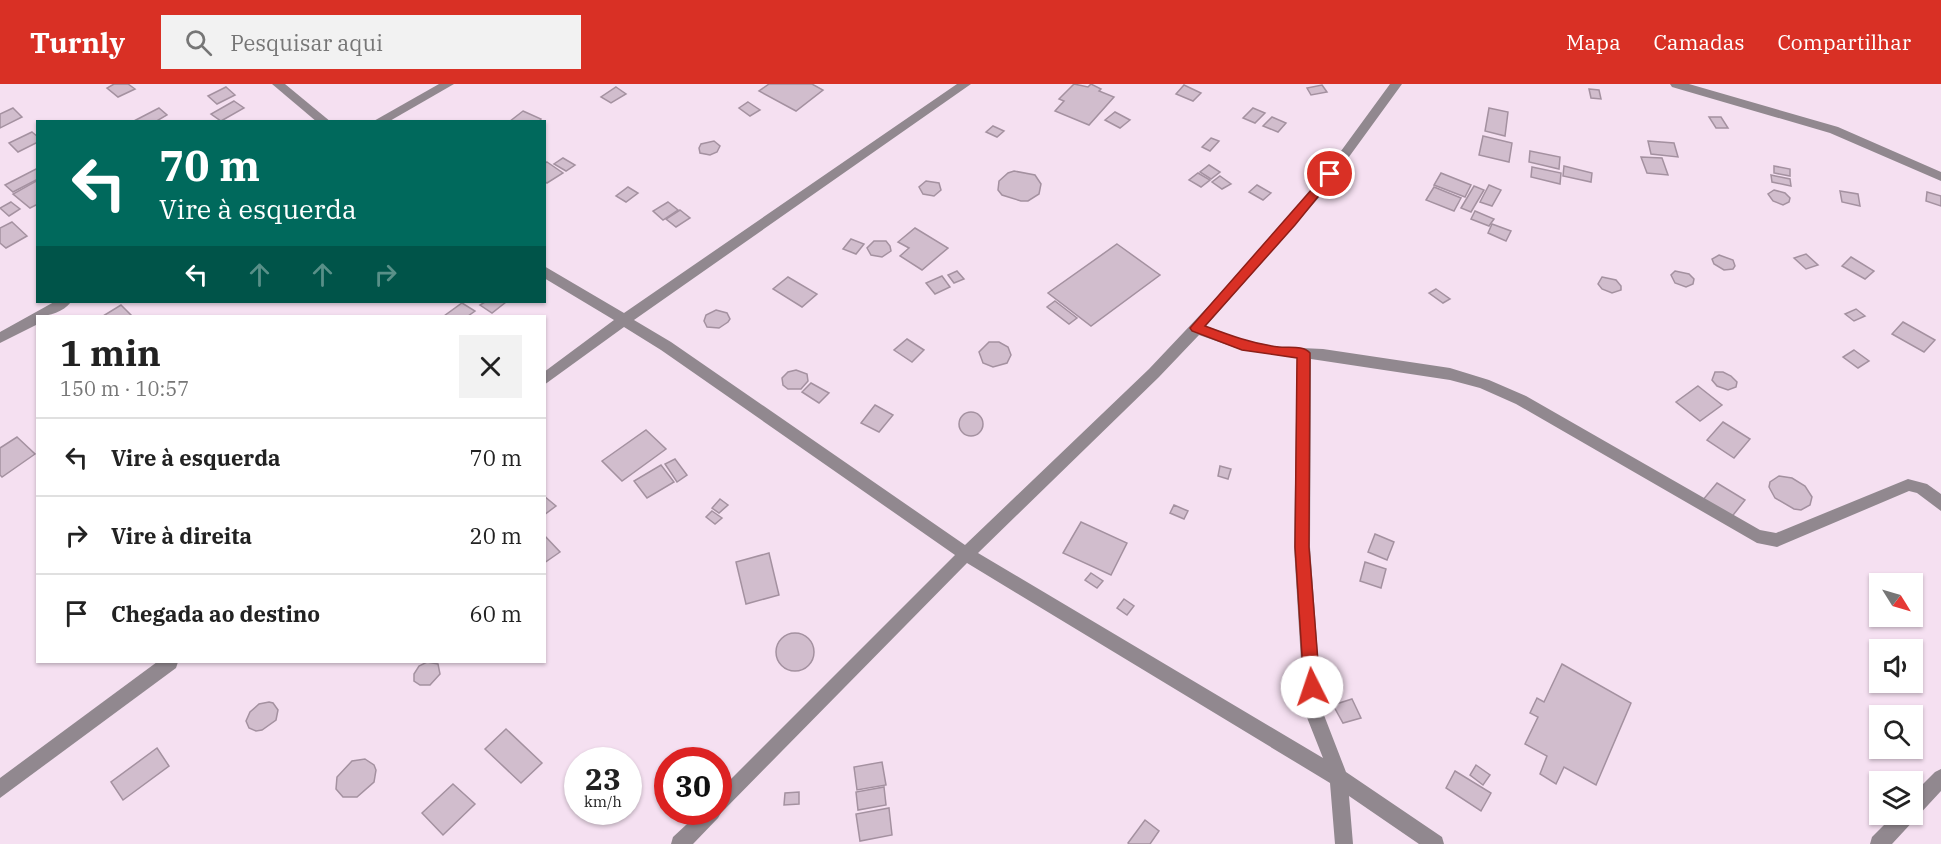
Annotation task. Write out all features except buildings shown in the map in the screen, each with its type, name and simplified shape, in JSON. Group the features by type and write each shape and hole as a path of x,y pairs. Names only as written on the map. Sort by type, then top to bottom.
{"street":[{"path":"278,84 323,120"},
{"path":"382,120 448,84"},
{"path":"546,378 624,320 965,84"},
{"path":"732,791 966,554 1154,373 1318,191 1396,84"},
{"path":"1676,84 1834,130 1941,177"},
{"path":"546,272 624,320 966,554 1339,778 1435,844"},
{"path":"41,315 62,303"},
{"path":"0,338 36,318"},
{"path":"1196,328 1242,345 1279,352 1323,354 1450,374 1484,384 1521,400 1729,520 1768,539 1777,540 1908,485 1916,485 1941,504"},
{"path":"1304,353 1302,547 1313,710 1339,778 1344,844"},
{"path":"0,789 169,663"},
{"path":"1923,797 1941,778"},
{"path":"680,844 699,825"},
{"path":"1879,844 1897,825"}],"route":[{"path":"1312,687 1302,547 1304,353 1279,352 1242,345 1196,328 1318,191 1330,174"}]}
